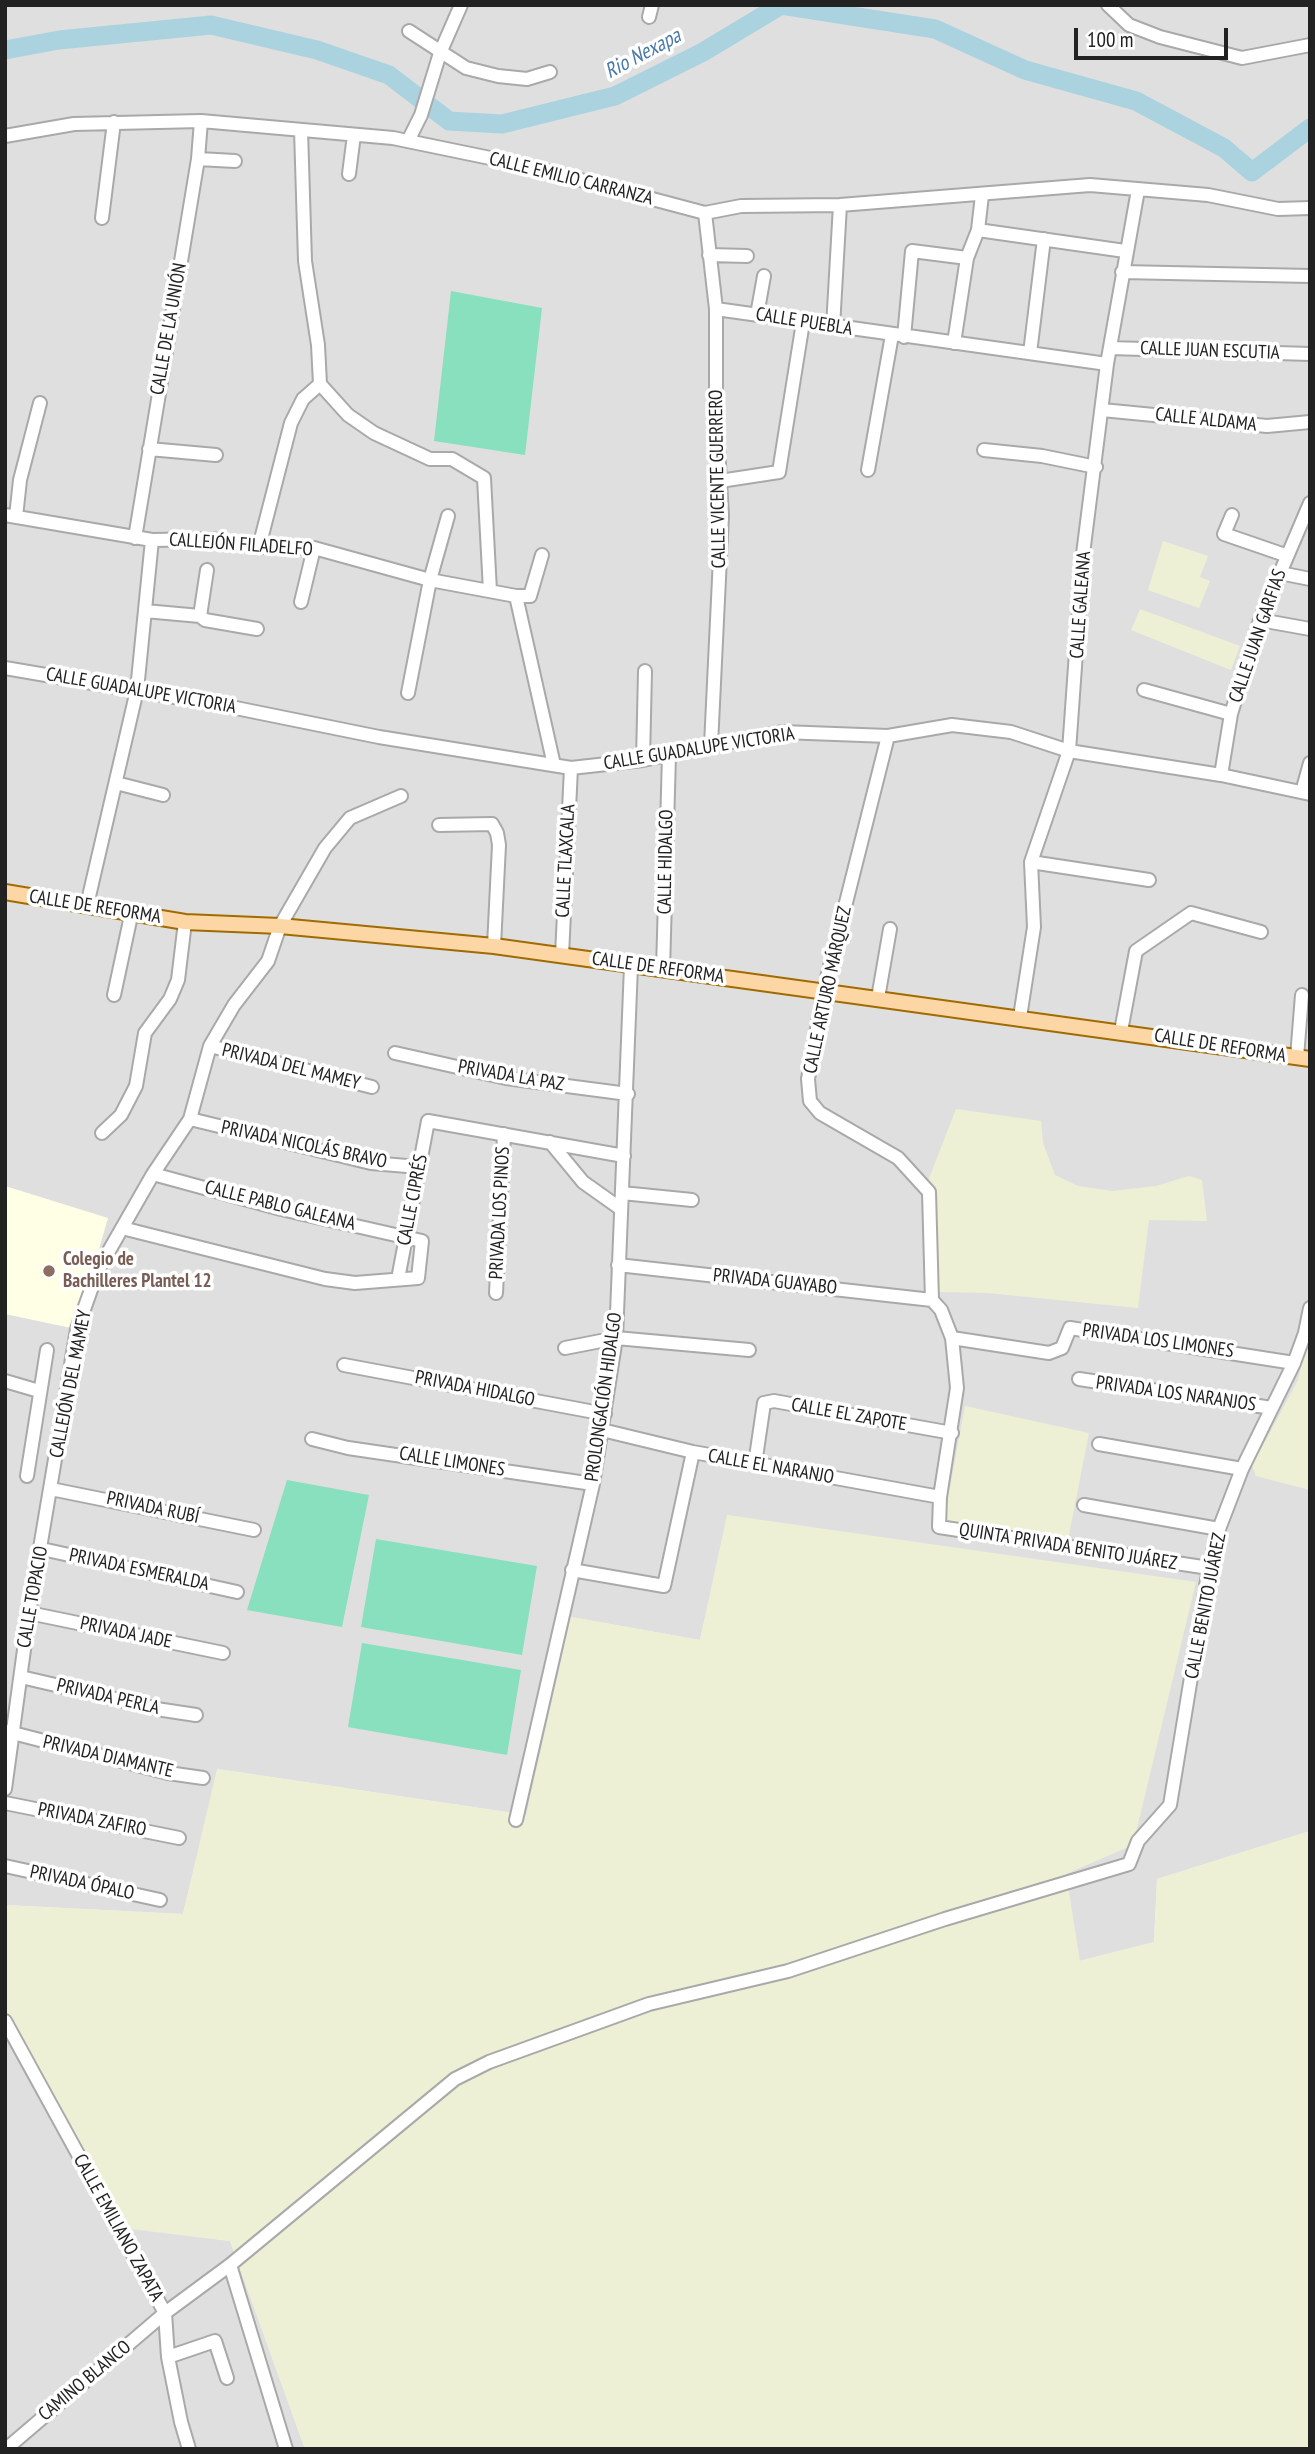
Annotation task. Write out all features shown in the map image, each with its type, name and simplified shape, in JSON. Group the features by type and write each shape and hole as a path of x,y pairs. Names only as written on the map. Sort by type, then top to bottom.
{"main road":[{"name":"CALLE DE REFORMA","path":"5,892 132,911 185,922 280,926 494,946 1303,1058"}],"street":[{"path":"408,141 421,115 440,53 461,5"},
{"path":"1108,5 1129,24 1160,37 1242,58 1310,45"},
{"path":"410,31 466,68 498,76 527,79 550,72"},
{"name":"CALLE EMILIO CARRANZA","path":"5,136 74,124 201,121 355,135 408,141 524,165 705,213 741,206 840,205 1090,185 1208,195 1278,209 1310,208"},
{"name":"CALLE DE LA UNIÓN","path":"135,538 198,159 201,121"},
{"path":"102,218 114,122"},
{"path":"301,130 304,261 318,345 320,384 348,415 374,433 430,460 452,459 484,478 490,591"},
{"path":"349,174 355,135"},
{"path":"198,159 235,161"},
{"name":"CALLE GALEANA","path":"1020,1017 1034,927 1031,862 1069,751 1083,554 1107,364 1138,190"},
{"path":"954,343 967,258 978,230 982,195"},
{"path":"833,327 840,205"},
{"name":"CALLE VICENTE GUERRERO","path":"705,213 716,309 722,516 711,746"},
{"path":"978,230 1125,251"},
{"path":"1030,353 1044,239"},
{"path":"868,470 898,336 912,251 967,258"},
{"path":"709,255 747,256"},
{"path":"1122,272 1310,276"},
{"path":"757,315 764,276"},
{"name":"CALLE PUEBLA","path":"716,309 1107,364"},
{"path":"720,481 779,472 803,322"},
{"name":"CALLE JUAN ESCUTIA","path":"1110,348 1310,354"},
{"path":"259,547 291,423 303,399 320,384"},
{"path":"10,516 40,402"},
{"name":"CALLE ALDAMA","path":"1102,410 1267,426 1310,422"},
{"path":"149,449 216,455"},
{"path":"984,450 1042,456 1096,467"},
{"name":"CALLE JUAN GARFIAS","path":"1221,775 1231,714 1260,620 1285,555 1304,528 1310,503"},
{"path":"1232,515 1224,534 1285,555"},
{"name":"CALLEJÓN FILADELFO","path":"10,516 152,540 212,539 259,547 314,548 430,580 516,596 530,596 542,555"},
{"path":"408,693 430,580 448,516"},
{"path":"87,905 137,690 152,540"},
{"path":"302,601 314,548"},
{"path":"200,616 207,570"},
{"path":"1280,573 1310,579"},
{"path":"516,596 554,765"},
{"path":"145,611 200,616 205,620 257,629"},
{"path":"1260,620 1310,629"},
{"name":"CALLE GUADALUPE VICTORIA","path":"5,668 137,690 379,737 571,768 643,761 782,732 888,736 952,725 1011,732 1069,751 1221,775 1306,793"},
{"path":"643,761 645,671"},
{"path":"1144,690 1231,714"},
{"name":"CALLE ARTURO MÁRQUEZ","path":"888,736 824,990 808,1079 810,1101 820,1113 898,1158 929,1192 932,1300 941,1310 952,1338 957,1388 938,1516"},
{"name":"CALLE HIDALGO","path":"663,970 668,755"},
{"path":"1306,793 1310,763"},
{"name":"CALLE TLAXCALA","path":"562,955 571,768"},
{"path":"117,783 163,795"},
{"name":"CALLEJÓN DEL MAMEY","path":"51,1489 77,1329 97,1270 153,1174 190,1119 210,1046 234,1005 268,961 280,926 325,848 350,818 401,796"},
{"path":"439,825 492,824 497,833 499,845 494,946"},
{"path":"1031,862 1149,880"},
{"path":"114,995 132,911"},
{"path":"1121,1031 1136,951 1191,913 1261,932"},
{"path":"102,1133 121,1115 136,1086 145,1033 174,990 185,922"},
{"path":"878,998 890,929"},
{"name":"PROLONGACIÓN HIDALGO","path":"516,1820 593,1484 616,1338 628,1094 631,966"},
{"path":"1302,995 1303,1058"},
{"name":"PRIVADA DEL MAMEY","path":"210,1046 372,1087"},
{"name":"PRIVADA LA PAZ","path":"394,1053 506,1078 628,1094"},
{"name":"PRIVADA NICOLÁS BRAVO","path":"190,1119 372,1163 419,1167"},
{"name":"CALLE CIPRÉS","path":"422,1241 418,1278 398,1279 429,1121 505,1134"},
{"path":"505,1134 624,1156"},
{"name":"PRIVADA LOS PINOS","path":"496,1293 505,1134"},
{"path":"550,1142 583,1182 621,1209"},
{"name":"CALLE PABLO GALEANA","path":"153,1174 281,1209 422,1241"},
{"path":"622,1194 692,1200"},
{"path":"122,1228 325,1279 355,1283 398,1279"},
{"name":"PRIVADA GUAYABO","path":"618,1265 932,1300"},
{"name":"CALLE BENITO JUÁREZ","path":"1129,1864 1138,1841 1170,1805 1209,1568 1219,1529 1242,1469 1294,1363 1305,1333 1310,1308"},
{"name":"PRIVADA LOS LIMONES","path":"952,1338 1049,1353 1062,1348 1070,1328 1294,1363"},
{"path":"565,1348 616,1338 749,1350"},
{"path":"27,1476 47,1350"},
{"name":"PRIVADA HIDALGO","path":"344,1365 605,1414"},
{"name":"PRIVADA LOS NARANJOS","path":"1079,1379 1272,1408"},
{"path":"5,1381 39,1391"},
{"name":"CALLE EL ZAPOTE","path":"755,1464 764,1403 774,1402 952,1433"},
{"name":"CALLE EL NARANJO","path":"602,1430 694,1452 940,1497"},
{"name":"CALLE LIMONES","path":"312,1439 348,1448 593,1484"},
{"path":"1100,1444 1242,1469"},
{"path":"572,1570 664,1586 694,1452"},
{"name":"PRIVADA RUBÍ","path":"51,1489 254,1530"},
{"name":"CALLE TOPACIO","path":"5,1790 9,1733 21,1677 29,1613 51,1489"},
{"path":"1084,1505 1219,1529"},
{"name":"QUINTA PRIVADA BENITO JUÁREZ","path":"938,1516 939,1527 1209,1568"},
{"name":"PRIVADA ESMERALDA","path":"42,1549 237,1592"},
{"name":"PRIVADA JADE","path":"29,1613 223,1653"},
{"name":"PRIVADA PERLA","path":"21,1677 163,1710 196,1714"},
{"name":"PRIVADA DIAMANTE","path":"9,1733 168,1773 203,1778"},
{"name":"PRIVADA ZAFIRO","path":"5,1803 180,1838"},
{"name":"CAMINO BLANCO","path":"6,2449 165,2313 230,2265 455,2080 489,2062 649,2004 788,1971 945,1919 1129,1864"},
{"name":"PRIVADA ÓPALO","path":"5,1866 160,1900"},
{"name":"CALLE EMILIANO ZAPATA","path":"5,2021 165,2313 168,2357 189,2449"},
{"path":"230,2265 286,2449"},
{"path":"168,2357 215,2341 227,2378"}],"shaded area":[{"path":"5,5 1310,5 1310,1831 1157,1879 1154,1942 1079,1961 1066,1874 728,1515 700,1640 571,1617 527,1815 218,1769 183,1914 5,1905"},
{"path":"1163,541 1208,556 1200,577 1210,581 1199,608 1148,590"},
{"path":"1140,609 1240,646 1231,670 1131,630"},
{"path":"956,1109 1041,1121 1043,1143 1055,1175 1078,1186 1113,1191 1156,1186 1189,1176 1202,1180 1207,1221 1149,1220 1138,1308 988,1293 936,1292 936,1198 928,1181"},
{"name":"Colegio de Bachilleres Plantel 12","path":"5,1186 108,1218 76,1329 5,1314"},
{"path":"1310,1326 1310,1490 1256,1476 1252,1466 1298,1380"},
{"path":"965,1406 1089,1433 1067,1545 943,1525"},
{"path":"727,1515 1196,1582 1133,1845 1066,1874 1080,1961 1154,1942 1157,1879 1310,1831 1310,2449 305,2449 230,2241 122,2228 5,2017 5,1905 183,1914 217,1769 526,1815 571,1617 700,1640"},
{"path":"5,2017 122,2227 230,2241 305,2449 5,2449"}],"green space":[{"path":"451,291 542,308 525,455 434,441"},
{"path":"287,1480 369,1495 342,1627 247,1610"},
{"path":"376,1539 537,1566 522,1655 361,1627"},
{"path":"362,1643 521,1670 507,1755 348,1727"}],"waterway":[{"name":"Rio Nexapa","path":"5,50 59,40 211,25 317,50 389,75 449,121 502,124 615,96 703,52 781,5 935,29 1025,70 1136,101 1224,148 1252,172 1310,128"}],"place":[{"name":"Colegio de Bachilleres Plantel 12","path":"49,1271"}]}
